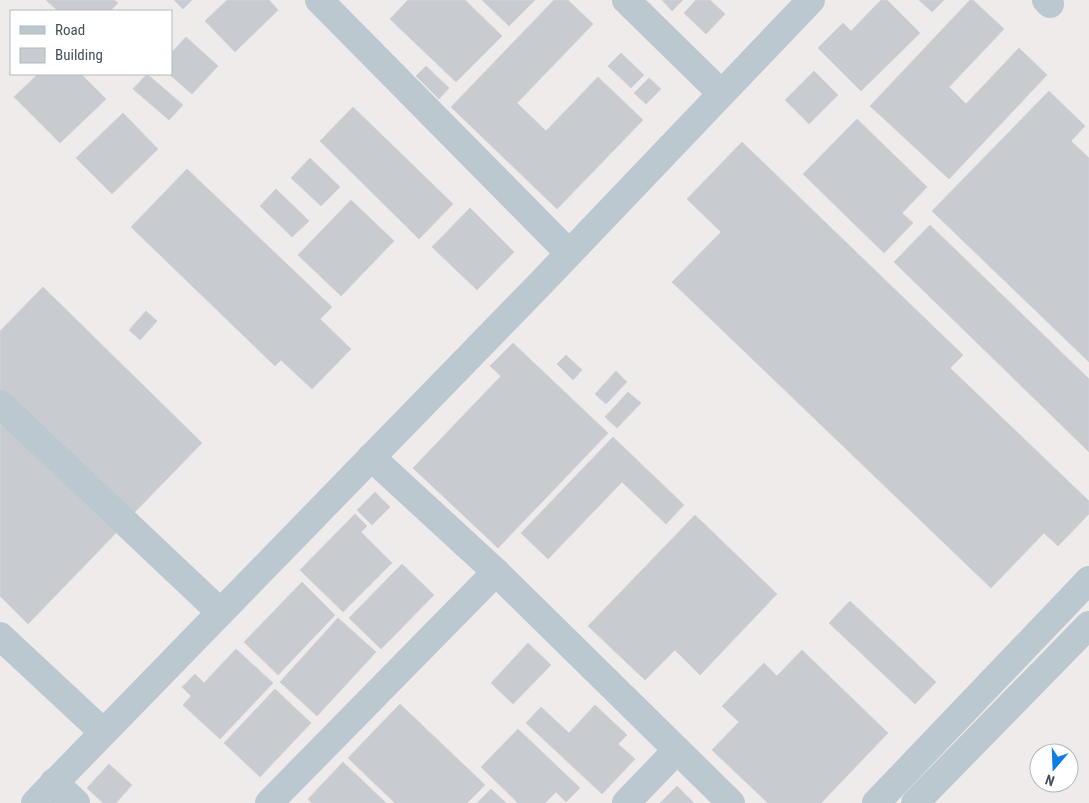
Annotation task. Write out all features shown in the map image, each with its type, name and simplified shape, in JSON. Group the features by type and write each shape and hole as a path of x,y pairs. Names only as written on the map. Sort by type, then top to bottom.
{"street":[{"path":"319,0 569,253"},
{"path":"626,0 721,93"},
{"path":"34,803 569,253 721,93 798,4"},
{"path":"0,404 220,611"},
{"path":"372,457 496,572 731,803"},
{"path":"269,803 496,572"},
{"path":"876,803 1089,580"},
{"path":"915,803 1089,625"},
{"path":"0,636 102,732"},
{"path":"626,803 677,750"},
{"path":"54,782 76,803"}],"building":[{"path":"46,0 114,0 118,3 111,10 57,10"},
{"path":"174,0 192,0 183,9"},
{"path":"227,0 269,0 278,10 235,52 205,21"},
{"path":"408,0 465,0 502,36 456,82 390,19"},
{"path":"482,0 535,0 509,26"},
{"path":"554,0 568,0 593,24 517,103 546,131 598,77 643,120 557,209 451,107"},
{"path":"662,0 683,0 672,11"},
{"path":"696,0 710,0 725,14 706,34 684,13"},
{"path":"881,0 887,0 920,33 861,91 818,48 843,23 851,31"},
{"path":"919,0 944,0 932,12"},
{"path":"970,0 973,0 1004,29 949,87 966,104 1019,48 1047,75 949,179 870,106"},
{"path":"186,37 218,66 192,94 170,75 172,75 172,52"},
{"path":"621,53 644,75 631,88 608,66"},
{"path":"426,66 449,88 439,99 416,76"},
{"path":"814,71 838,95 809,124 785,100"},
{"path":"37,75 82,75 106,99 60,143 14,97"},
{"path":"148,75 183,105 169,120 133,89"},
{"path":"649,78 661,89 646,104 634,93"},
{"path":"1049,91 1085,126 1071,141 1089,158 1089,362 932,211"},
{"path":"353,107 453,204 419,239 320,141"},
{"path":"123,113 158,149 112,194 76,158"},
{"path":"857,119 927,187 902,213 913,223 884,253 803,174"},
{"path":"742,142 963,355 950,368 1089,501 1089,514 1058,546 1044,533 991,588 672,282 721,232 687,199"},
{"path":"310,158 340,187 321,206 291,178"},
{"path":"187,169 332,307 320,319 351,349 312,389 281,360 275,366 131,227"},
{"path":"276,189 309,221 292,237 260,206"},
{"path":"351,200 394,241 341,296 298,255"},
{"path":"470,208 514,252 477,290 432,247"},
{"path":"930,225 1089,379 1089,452 894,262"},
{"path":"43,287 202,443 130,517 0,390 0,331"},
{"path":"146,311 157,321 140,340 129,330"},
{"path":"513,343 608,433 498,548 413,468 501,376 490,366"},
{"path":"566,355 582,370 573,380 557,364"},
{"path":"616,371 627,382 606,404 595,394"},
{"path":"628,392 641,403 617,428 605,417"},
{"path":"0,421 116,533 28,624 0,596"},
{"path":"613,437 684,505 666,524 622,482 548,559 521,533"},
{"path":"375,492 390,507 372,525 357,510"},
{"path":"355,514 367,526 361,532 392,563 343,612 300,570"},
{"path":"695,515 777,594 700,675 675,650 645,680 588,626"},
{"path":"402,564 434,595 381,649 349,618"},
{"path":"302,582 335,615 278,675 244,642"},
{"path":"850,601 936,682 915,704 829,623"},
{"path":"338,618 376,652 317,716 280,682"},
{"path":"528,643 551,665 513,704 491,683"},
{"path":"236,649 273,683 220,739 183,705 191,696 182,687 195,674 204,683"},
{"path":"802,650 888,733 821,803 768,803 712,750 739,722 722,706 764,663 777,676"},
{"path":"275,689 311,723 260,777 224,743"},
{"path":"400,704 485,785 467,803 395,803 348,758"},
{"path":"595,705 627,735 618,744 635,759 602,794 526,723 541,707 569,733"},
{"path":"518,729 580,788 566,802 556,792 545,803 518,803 481,767"},
{"path":"343,762 386,803 312,803 308,799"},
{"path":"109,764 132,785 116,803 103,803 87,788"},
{"path":"677,786 694,803 660,803"},
{"path":"491,789 506,803 477,803"}]}
